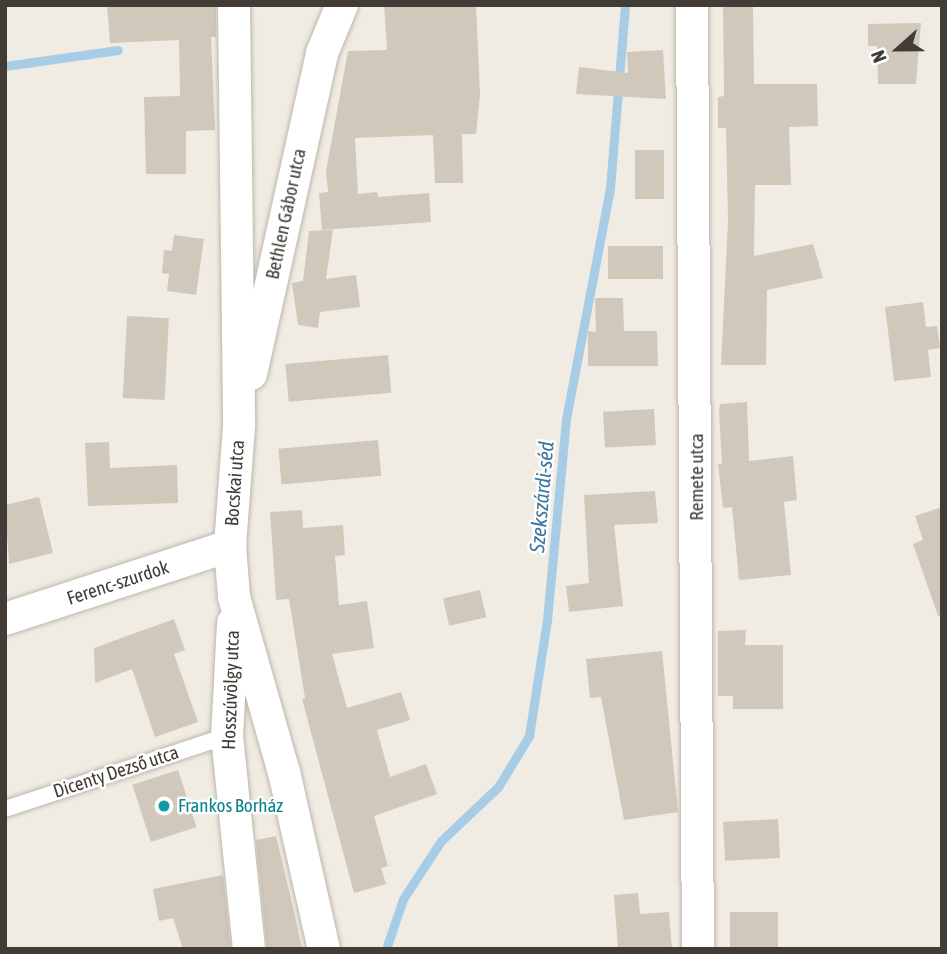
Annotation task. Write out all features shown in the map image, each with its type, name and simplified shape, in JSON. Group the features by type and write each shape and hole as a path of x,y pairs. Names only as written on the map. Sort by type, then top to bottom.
{"street":[{"name":"Bocskai utca","path":"234,5 239,426 230,546 234,597 284,772 324,949"},
{"name":"Bethlen Gábor utca","path":"239,426 322,53 342,5"},
{"name":"Remete utca","path":"692,5 698,949"},
{"name":"Ferenc-szurdok","path":"5,619 230,546"},
{"name":"Hosszúvölgy utca","path":"234,597 227,736 249,949"}],"lane":[{"name":"Dicenty Dezső utca","path":"5,809 227,736"}],"building":[{"path":"107,5 216,5 216,37 211,37 215,130 186,131 186,174 146,174 144,97 180,96 179,40 110,43"},
{"path":"384,5 476,5 480,94 476,134 462,134 463,183 435,183 433,135 355,138 358,194 377,192 378,197 429,193 431,222 322,230 319,193 328,192 326,171 348,51 387,50"},
{"path":"723,5 753,5 754,84 817,84 818,126 789,127 791,185 755,185 754,256 813,244 823,278 767,290 766,365 721,365 728,221 726,128 718,128 718,97 724,96"},
{"path":"921,23 916,84 878,84 877,46 868,46 868,24"},
{"path":"663,50 666,99 576,94 579,67 628,73 627,52"},
{"path":"635,150 664,150 664,199 635,199"},
{"path":"333,230 326,279 356,275 360,307 320,312 318,328 298,325 292,283 303,281 309,231"},
{"path":"174,235 204,239 196,295 167,291 169,274 162,273 164,250 172,251"},
{"path":"608,246 663,246 663,279 608,279"},
{"path":"595,298 623,298 624,331 657,331 658,366 588,366 588,331 596,332"},
{"path":"923,302 926,327 937,326 940,348 928,350 931,377 894,381 885,307"},
{"path":"127,316 169,318 165,400 123,398"},
{"path":"388,355 391,393 289,402 285,364"},
{"path":"747,402 749,461 793,456 797,500 784,502 791,575 739,580 732,507 723,508 718,464 722,464 719,412 720,404"},
{"path":"654,409 656,445 605,448 603,412"},
{"path":"378,440 381,476 282,485 278,449"},
{"path":"109,442 110,468 177,465 178,503 88,506 85,443"},
{"path":"655,491 658,523 614,525 623,606 569,612 566,586 589,583 584,495"},
{"path":"39,497 53,553 9,564 5,505"},
{"path":"942,507 942,616 938,616 913,544 923,540 915,516"},
{"path":"302,510 303,528 343,525 345,555 335,556 339,605 367,601 374,648 332,654 347,708 401,692 410,720 377,730 390,777 426,764 437,794 374,816 388,866 381,868 386,884 354,893 302,699 305,698 289,599 276,600 270,512"},
{"path":"480,590 486,617 449,626 443,599"},
{"path":"174,619 185,650 174,654 198,722 155,737 132,669 95,683 94,648"},
{"path":"746,630 745,645 783,645 783,709 733,709 733,696 718,696 718,631"},
{"path":"662,651 678,812 624,820 601,697 590,698 586,659"},
{"name":"Frankos Borház","path":"178,770 197,827 151,842 132,785"},
{"path":"778,819 780,858 725,861 723,822"},
{"path":"276,836 302,949 267,949 256,840"},
{"path":"223,875 231,949 183,949 173,918 159,921 153,889"},
{"path":"638,893 640,914 669,912 672,949 618,949 614,895"},
{"path":"730,912 778,912 778,949 730,949"}],"waterway":[{"name":"Szekszárdi-séd","path":"386,949 403,899 441,841 498,787 529,736 547,620 566,419 610,188 625,5"},
{"path":"5,66 118,50"}],"place":[{"name":"Frankos Borház","path":"164,806"}]}
